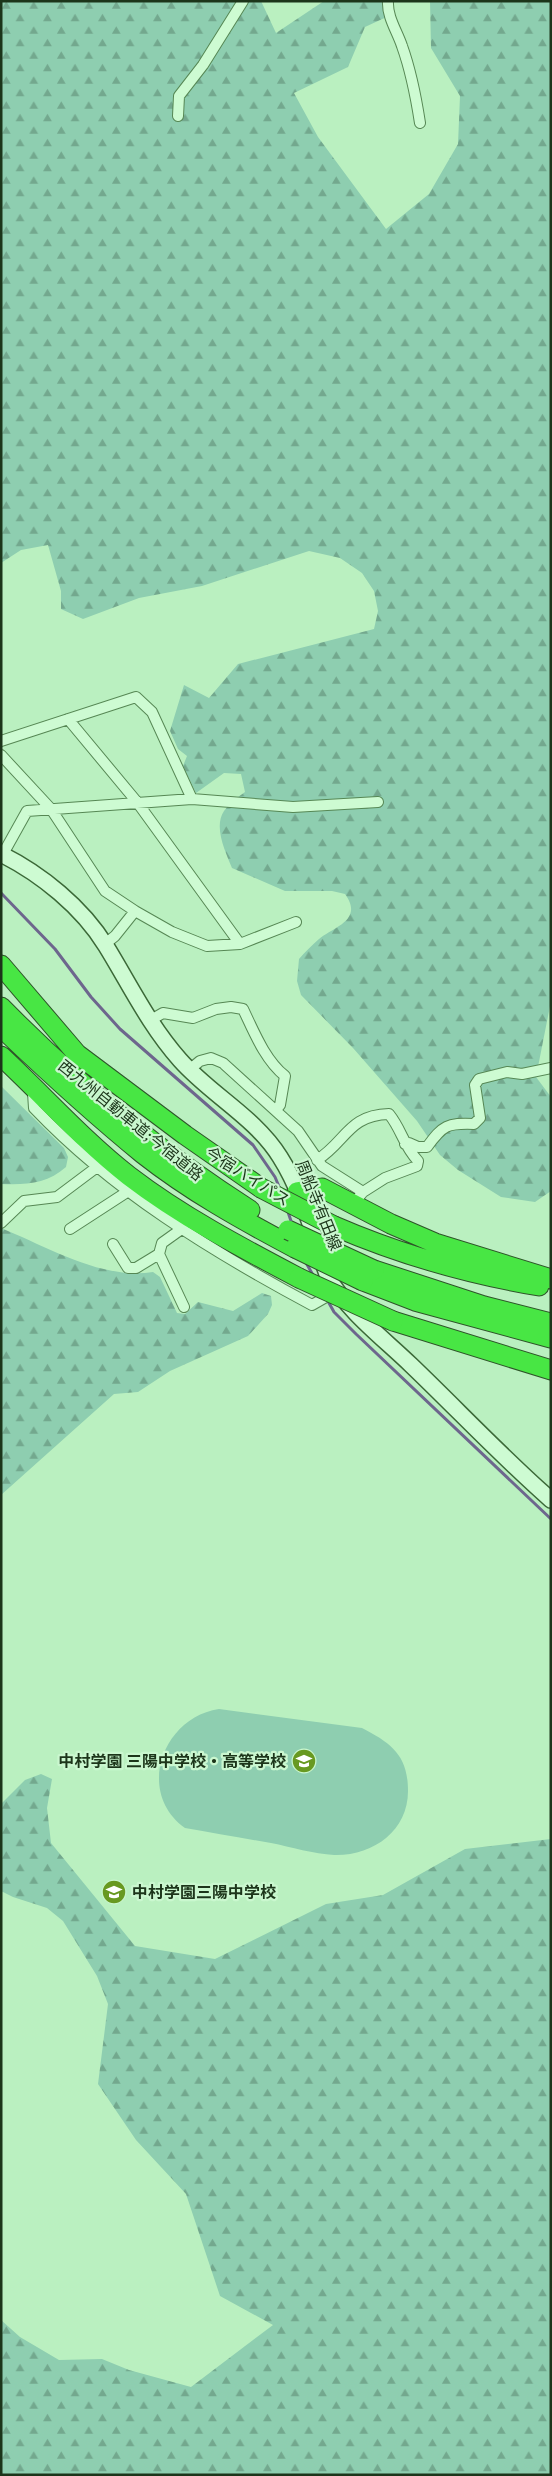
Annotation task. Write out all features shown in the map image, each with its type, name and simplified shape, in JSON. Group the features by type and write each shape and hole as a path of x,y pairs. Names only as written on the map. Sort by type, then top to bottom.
{"highway":[{"name":"今宿バイパス","path":"1,965 77,1054 185,1135 261,1188 334,1226 428,1262 480,1276 551,1288"},
{"name":"西九州自動車道;今宿道路","path":"1,1008 102,1102 207,1182 250,1210 374,1270 421,1287 484,1306 551,1322"},
{"name":"西九州自動車道;今宿道路","path":"1,1027 94,1112 144,1154 200,1194 244,1221 363,1281 406,1298 479,1320 551,1338"},
{"path":"1,1056 38,1090 94,1147 130,1177 211,1229 299,1278 393,1321 551,1370"},
{"path":"297,1192 322,1188 358,1198 391,1224 435,1243 551,1279"},
{"path":"421,1287 511,1302"}],"main road":[{"name":"周船寺有田線","path":"2,854 38,876 74,908 105,944 149,1021 189,1070 259,1130 280,1156 297,1192 328,1277 336,1291 368,1327 409,1363 551,1500"}],"street":[{"path":"178,116 179,96 203,65 244,1"},
{"path":"388,1 388,10 403,47 415,88 420,123"},
{"path":"1,741 136,697 152,712 192,799"},
{"path":"68,719 138,802 240,944"},
{"path":"1,755 51,809 105,891 172,932 207,946 240,944 296,922"},
{"path":"2,854 27,811 192,799 293,807 378,802"},
{"path":"105,944 115,936 135,911"},
{"path":"149,1021 163,1013 193,1018 231,1007 242,1009 268,1056 277,1070 285,1076 280,1105 276,1110"},
{"path":"189,1070 200,1061 211,1058 223,1063 298,1131 317,1160 322,1166 358,1198 385,1178 417,1166 418,1161 405,1144 395,1121 389,1114 374,1114 357,1123 325,1155 317,1160"},
{"path":"405,1144 409,1143 418,1147 427,1147 440,1130 450,1124 474,1124 480,1118 475,1085 479,1080 507,1072 522,1074 551,1068"},
{"path":"38,1090 33,1093 34,1108 97,1167 127,1192 243,1268 312,1305 336,1291"},
{"path":"1,1223 24,1201 57,1197 97,1167"},
{"path":"70,1229 127,1192"},
{"path":"182,1228 162,1243 159,1254 184,1307"},
{"path":"113,1244 128,1268 136,1268 159,1254"}],"green space":[{"path":"1,1 261,1 276,33 324,1 388,1 393,14 365,27 348,67 294,93 318,137 386,229 429,194 458,144 460,96 431,48 430,1 551,1 551,1001 536,1077 551,1097 551,1191 535,1202 501,1197 458,1170 440,1155 417,1121 353,1048 301,995 297,981 299,959 319,939 345,922 351,910 350,903 345,894 332,891 285,891 232,868 224,848 220,825 224,811 245,792 241,774 224,773 196,793 183,766 187,756 178,749 170,731 184,685 209,698 238,664 374,629 378,611 374,591 362,573 340,558 309,551 202,586 139,598 83,619 61,609 61,591 48,545 21,550 1,563"},
{"path":"1,1086 64,1148 68,1157 66,1167 59,1173 36,1182 1,1184"},
{"path":"1,1228 94,1267 133,1273 153,1272 160,1277 177,1313 185,1314 198,1302 233,1311 262,1293 271,1296 272,1305 268,1314 248,1336 170,1371 138,1392 114,1394 1,1495"},
{"path":"219,1709 362,1728 381,1739 401,1759 407,1779 406,1805 402,1818 395,1829 375,1846 362,1851 334,1855 185,1828 170,1813 161,1795 159,1777 162,1758 170,1741 183,1726 199,1715"},
{"path":"41,1774 52,1779 47,1808 51,1843 135,1946 215,1959 326,1904 383,1895 465,1849 551,1839 551,2475 1,2475 1,2320 20,2337 59,2360 102,2359 129,2370 191,2387 273,2325 220,2296 186,2194 136,2140 98,2084 108,2004 97,1976 63,1921 47,1908 1,1891 1,1804 25,1780"}],"waterway":[{"path":"1,893 55,949 91,997 120,1029 253,1145 275,1177 280,1189"},
{"path":"287,1209 292,1224"},
{"path":"305,1261 313,1275"},
{"path":"329,1303 334,1312 356,1334 551,1519"}],"place":[{"name":"中村学園 三陽中学校・高等学校","path":"304,1761"},
{"name":"中村学園三陽中学校","path":"114,1892"}]}
